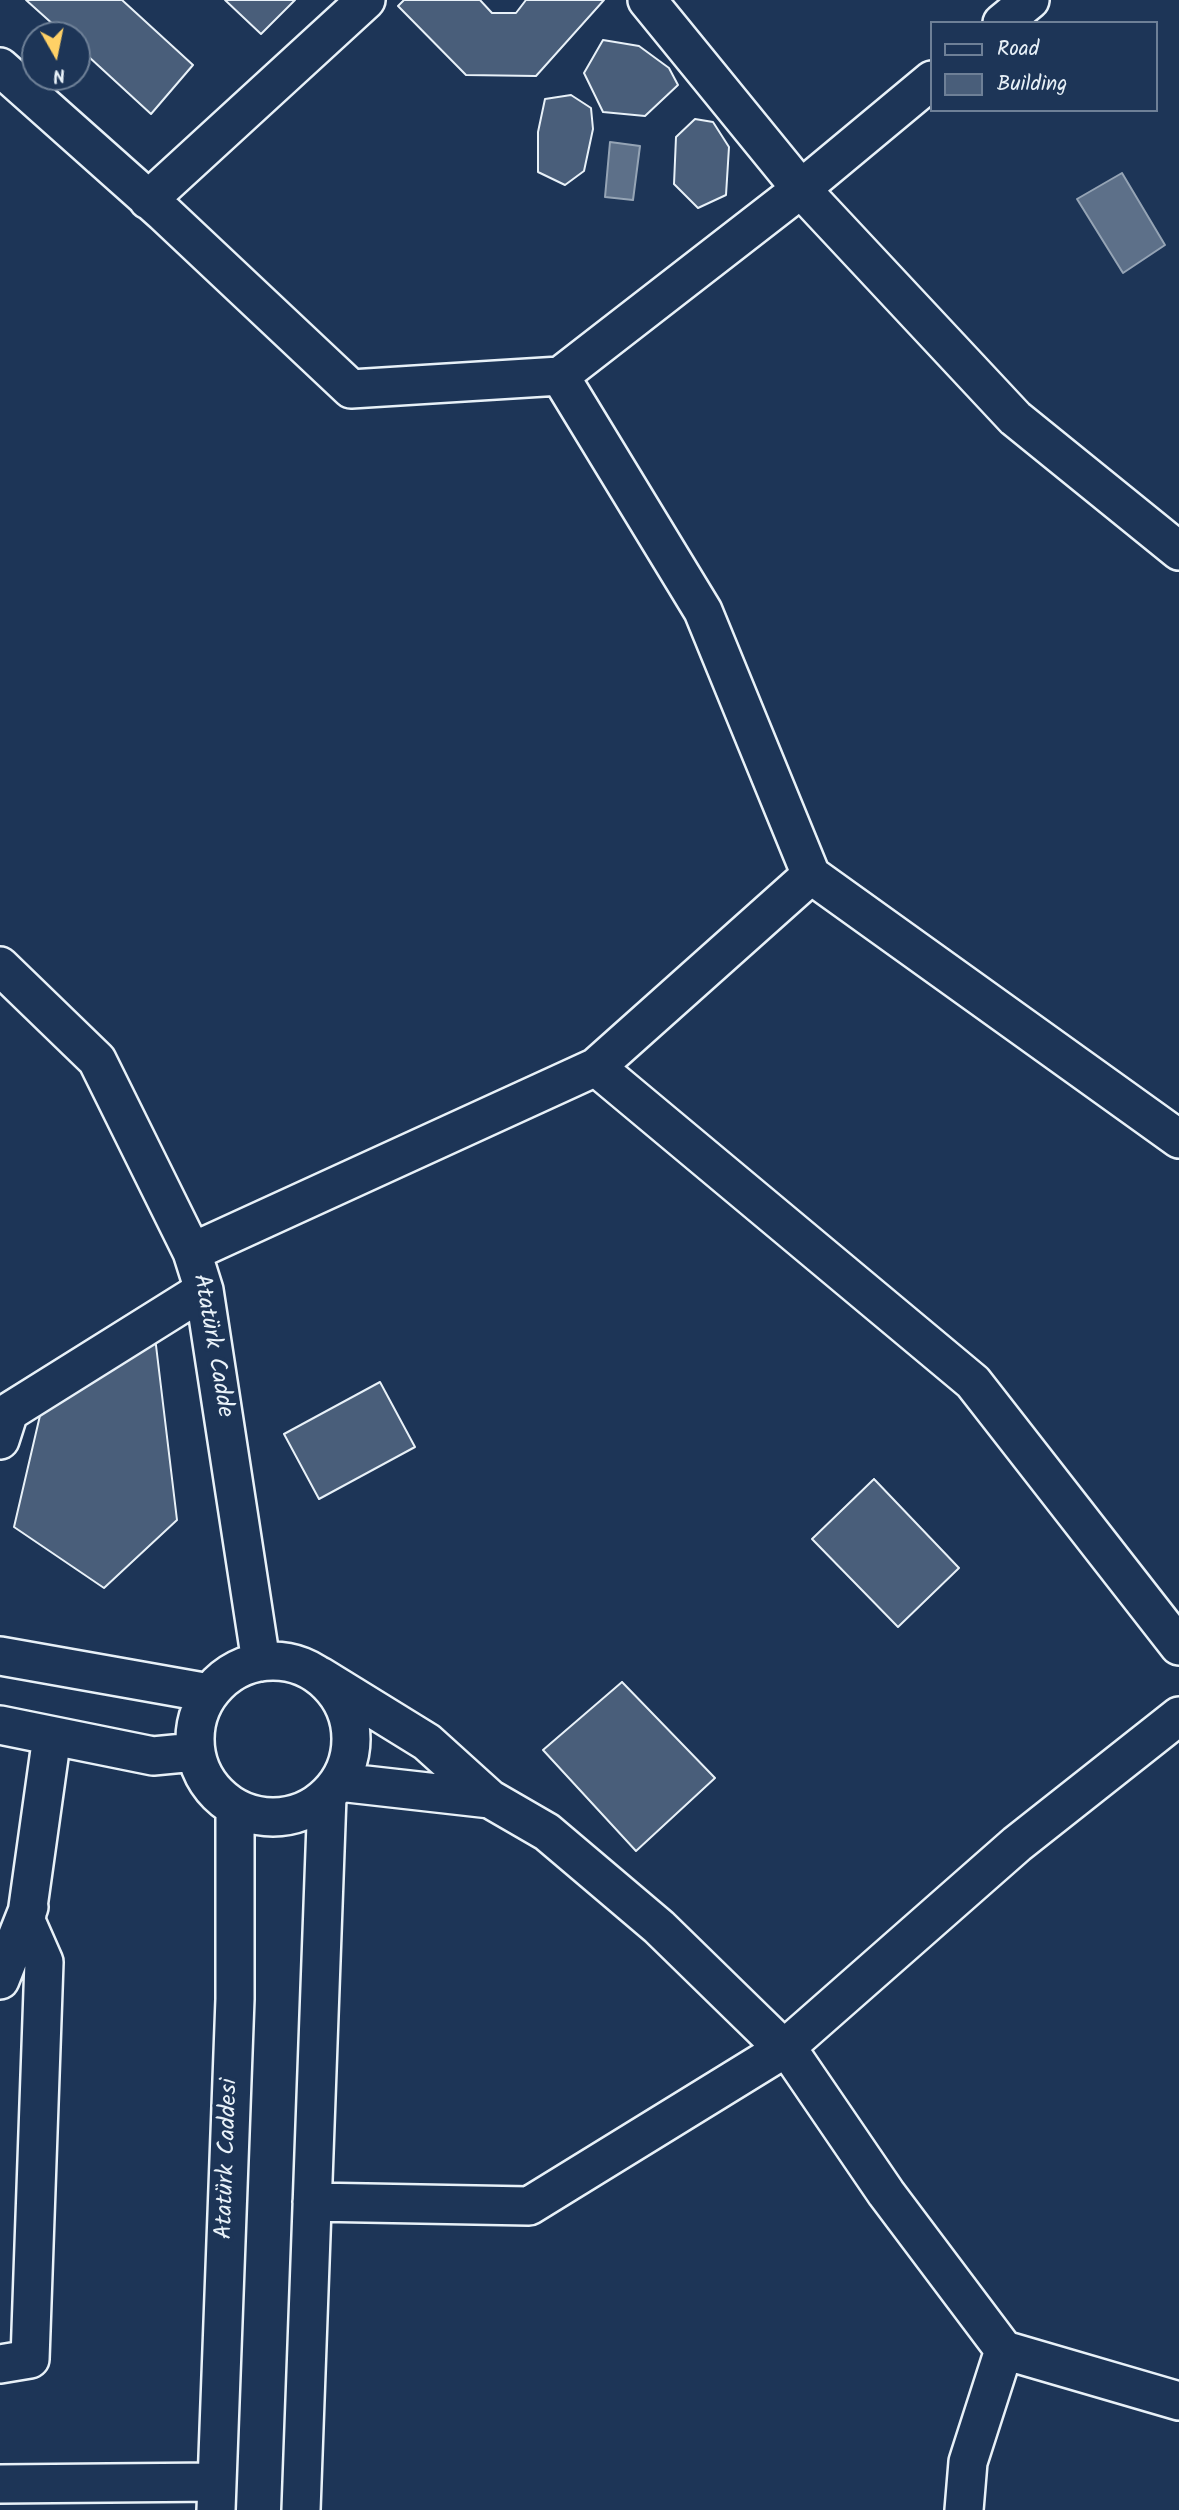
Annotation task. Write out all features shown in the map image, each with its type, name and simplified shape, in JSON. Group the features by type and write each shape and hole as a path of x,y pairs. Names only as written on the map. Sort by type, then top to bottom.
{"street":[{"path":"148,200 366,0"},
{"path":"647,0 801,189 1014,418 1179,551"},
{"path":"1004,21 1030,0"},
{"path":"0,67 351,389 560,376 801,189 930,82"},
{"path":"560,376 703,611 811,875 1178,1134"},
{"path":"192,1252 596,1067 811,875"},
{"name":"Atatürk Cadde","path":"0,966 97,1060 192,1252 204,1290 261,1662"},
{"path":"596,1067 973,1382 1179,1646"},
{"path":"0,1440 9,1412 204,1290"},
{"path":"0,1656 209,1693"},
{"path":"320,1676 336,1693 347,1714 352,1737 349,1760 333,1789 307,1810 283,1817 259,1817 235,1808 216,1794 202,1774 195,1752 194,1731 200,1711 209,1693 223,1678 241,1667 261,1662 281,1661 320,1676 427,1742 490,1799 547,1832 659,1927 796,2061 886,2193 1004,2350 1179,2401"},
{"path":"312,2202 529,2206 784,2049 1017,1844 1179,1716"},
{"path":"0,1725 153,1756 195,1752"},
{"path":"0,2364 30,2359 44,1962 26,1921 52,1735"},
{"path":"333,1789 490,1799"},
{"path":"301,2510 312,2202 333,1789"},
{"name":"Atatürk Caddesi","path":"217,2496 235,1999 235,1808"},
{"path":"0,1980 29,1907"},
{"path":"964,2510 968,2462 1004,2350"},
{"path":"0,2484 217,2496"}],"water":[{"path":"610,142 640,146 633,200 605,197"},
{"path":"1122,173 1165,245 1123,273 1077,199"}],"building":[{"path":"26,0 122,0 193,65 151,114 91,59 91,21 49,21"},
{"path":"225,0 295,0 261,34"},
{"path":"404,0 480,0 492,13 516,13 526,0 604,0 536,76 466,75 398,6"},
{"path":"603,40 639,46 669,68 678,85 645,116 603,112 584,73"},
{"path":"571,95 591,108 593,129 584,171 565,185 538,172 538,132 545,99"},
{"path":"695,119 713,122 729,147 726,195 698,208 674,184 676,137"},
{"path":"155,1337 177,1520 104,1588 14,1527 45,1394"},
{"path":"380,1382 415,1447 319,1499 284,1434"},
{"path":"874,1479 959,1568 898,1627 812,1539"},
{"path":"622,1682 715,1778 636,1851 543,1750"}]}
